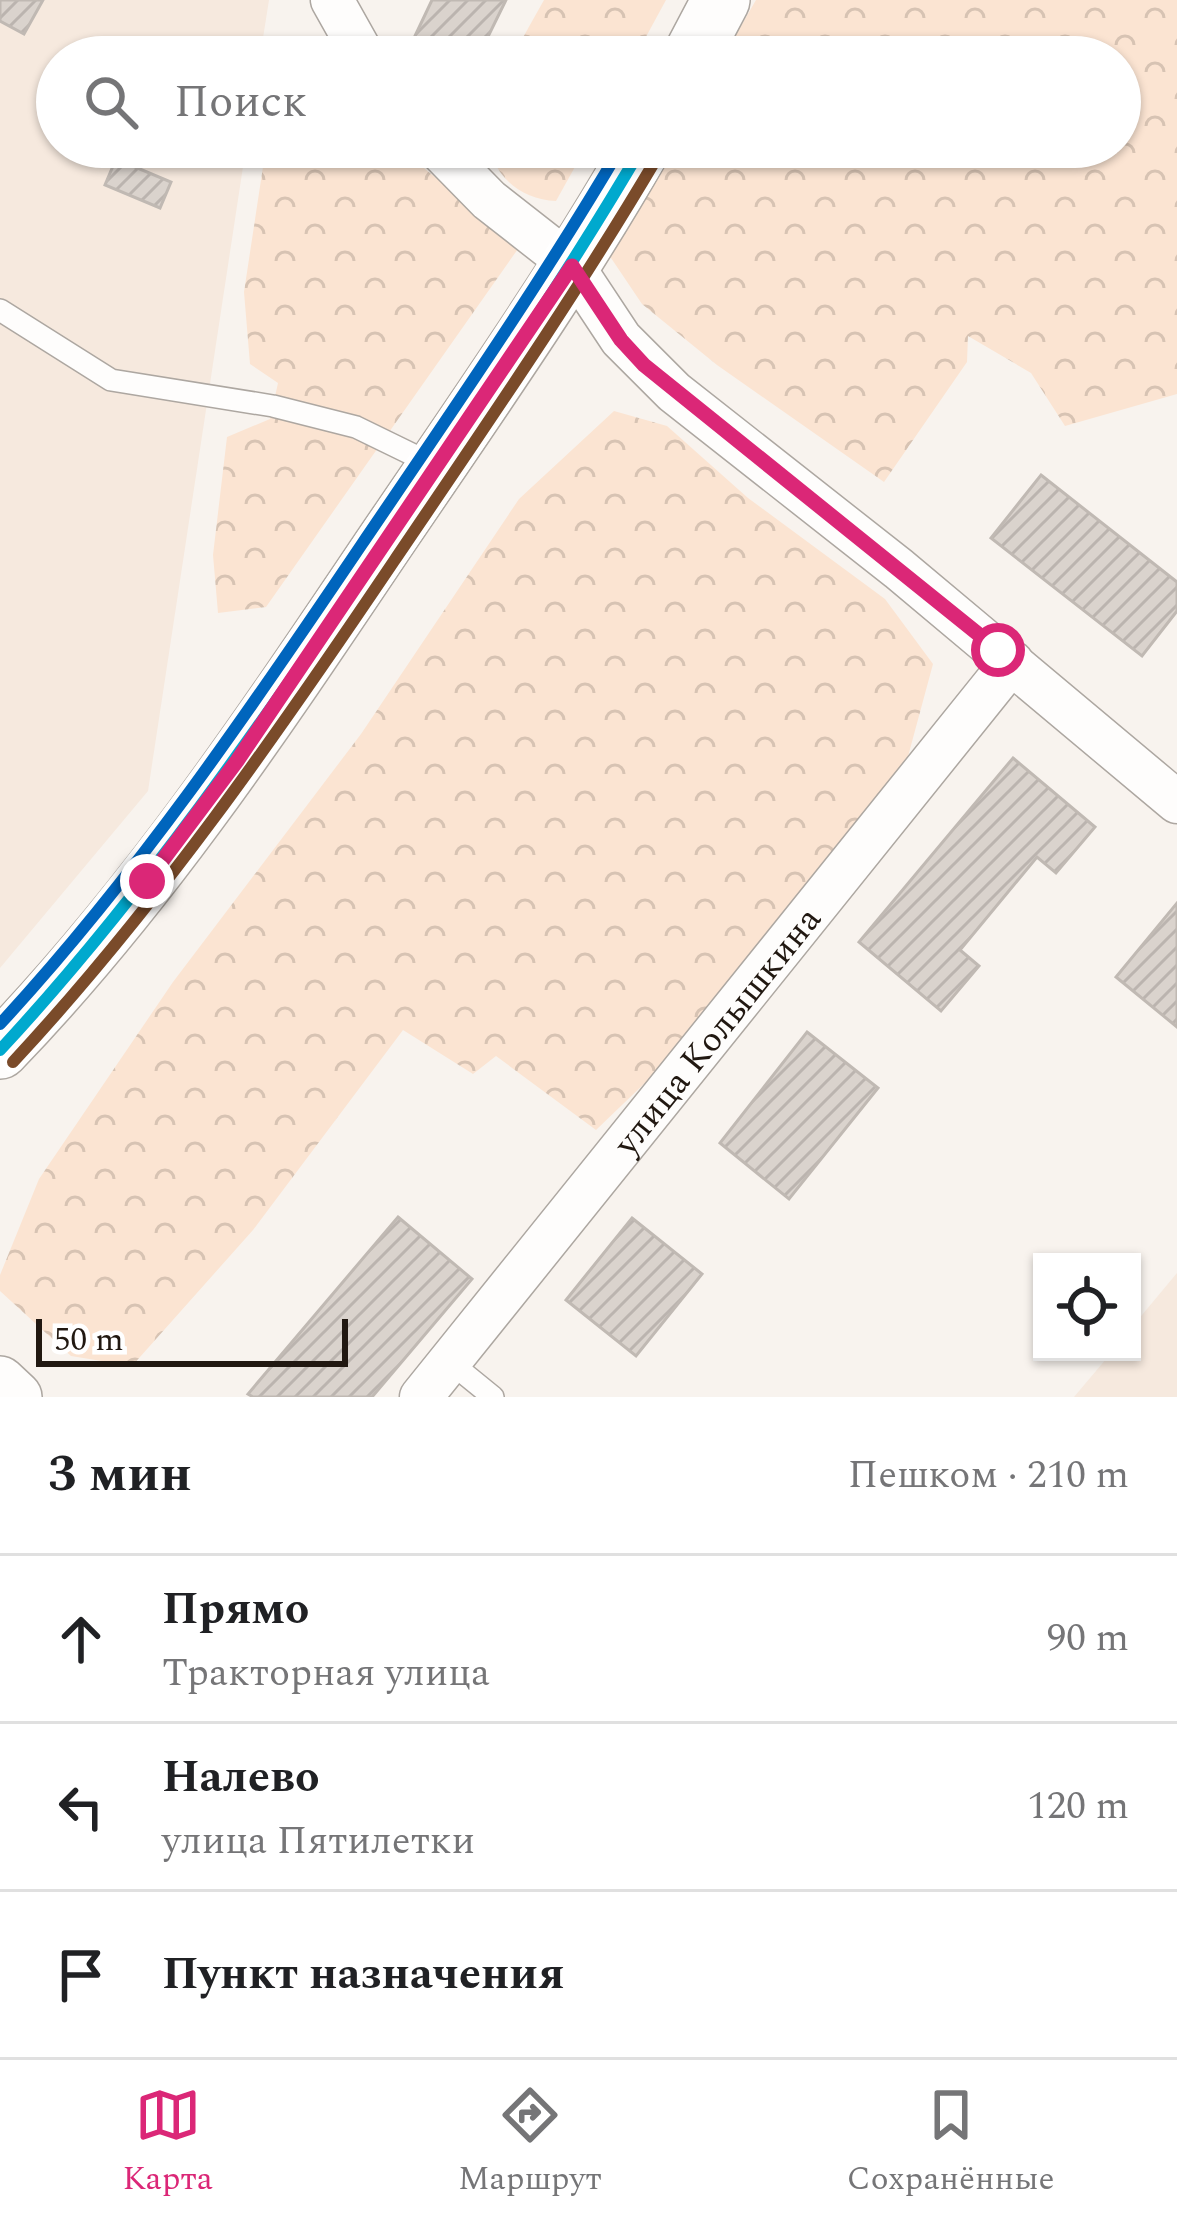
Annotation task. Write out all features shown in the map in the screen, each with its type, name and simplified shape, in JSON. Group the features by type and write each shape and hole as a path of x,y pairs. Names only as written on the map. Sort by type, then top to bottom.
{"main road":[{"path":"702,36 721,0"},
{"path":"0,1051 85,957 225,777 572,266 630,168"}],"street":[{"path":"332,0 352,36"},
{"path":"458,168 489,200 572,266 621,340 658,378 1012,662 1177,802"},
{"name":"улица Колышкина","path":"421,1397 1012,662"},
{"path":"0,1382 16,1397"}],"lane":[{"path":"0,310 111,380 273,406 356,427 436,466"},
{"path":"450,1362 493,1397"}],"shaded area":[{"path":"0,0 269,0 263,36 36,36 36,168 243,168 148,791 0,968"},
{"path":"1177,1273 1177,1397 1074,1397 1104,1361 1141,1361 1141,1316"}],"green space":[{"path":"544,0 666,0 646,36 524,36"},
{"path":"756,0 1177,0 1177,394 1065,426 1031,373 968,336 967,362 884,482 717,365 642,304 609,255 659,168 1141,168 1141,36 735,36"},
{"path":"263,168 424,168 520,246 266,607 218,613 213,555 227,437 270,419 278,383 250,364 244,292"},
{"path":"574,168 556,201 522,192 498,169"},
{"path":"614,411 667,426 748,498 885,599 933,664 903,775 675,1054 596,1130 496,1056 473,1074 403,1030 253,1230 132,1366 71,1356 0,1291 0,1275 39,1179 173,982 361,734 519,499"}],"building":[{"path":"0,0 43,0 24,34 0,21"},
{"path":"432,0 506,0 488,36 415,36"},
{"path":"112,168 138,168 171,182 160,208 105,185"},
{"path":"1041,475 1177,582 1177,611 1142,656 991,538"},
{"path":"1013,758 1095,827 1056,873 1037,857 960,950 979,966 941,1011 859,942"},
{"path":"1177,903 1177,1027 1116,977"},
{"path":"807,1032 878,1088 789,1199 720,1143"},
{"path":"398,1217 472,1279 372,1397 248,1394"},
{"path":"632,1218 702,1274 636,1356 566,1300"}],"transit line":[{"path":"0,1024 99,910 234,730 495,347 608,168"},
{"path":"0,1050 103,932 245,745 514,351 629,168"},
{"path":"13,1062 117,943 260,756 529,361 651,168"}],"route":[{"path":"147,881 237,761 572,266 621,340 644,365 998,650"}]}
